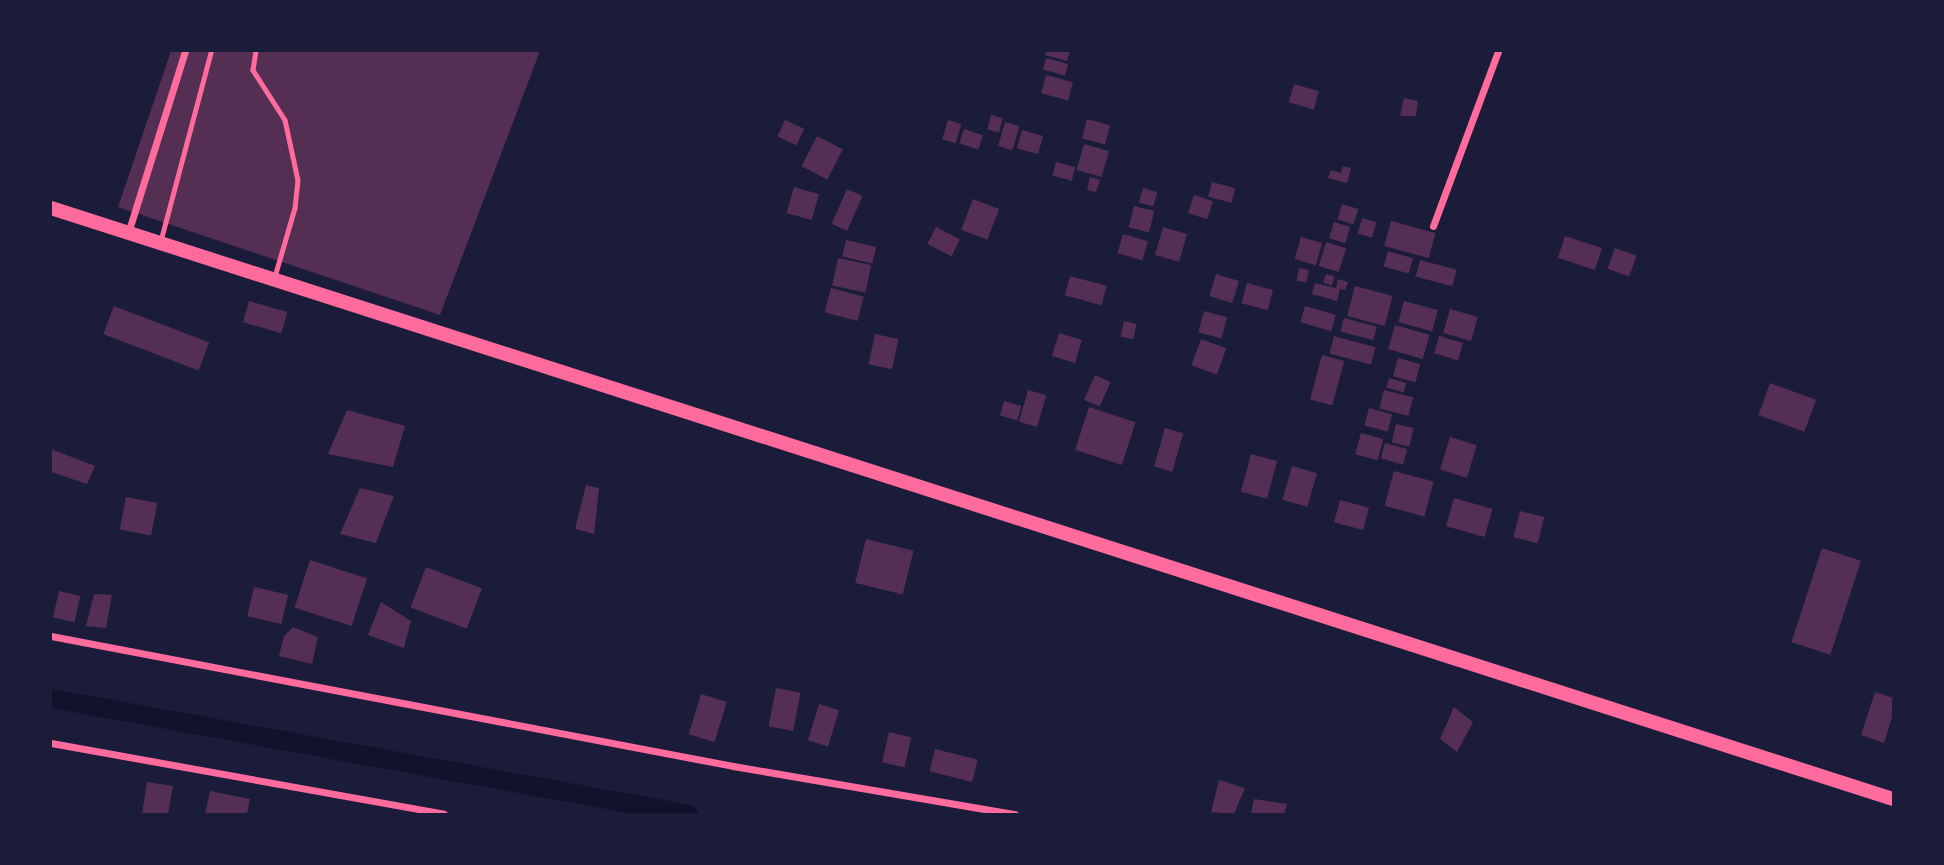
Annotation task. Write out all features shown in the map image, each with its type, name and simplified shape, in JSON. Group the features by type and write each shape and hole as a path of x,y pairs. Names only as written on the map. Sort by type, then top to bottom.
{"main road":[{"path":"51,208 1893,799"}],"street":[{"path":"128,233 184,51"},
{"path":"1433,226 1498,51"},
{"path":"51,636 733,765 1015,814"},
{"path":"51,743 444,814"}],"lane":[{"path":"160,243 211,51"},
{"path":"256,51 253,70 285,120 298,180 295,208 275,280"}],"building":[{"path":"171,51 540,51 440,315 118,207"},
{"path":"1047,51 1070,51 1067,61 1045,55"},
{"path":"1046,58 1068,64 1065,76 1043,70"},
{"path":"1046,75 1073,82 1068,101 1041,93"},
{"path":"1294,84 1319,91 1314,109 1289,102"},
{"path":"1404,98 1418,101 1416,116 1400,116"},
{"path":"991,115 1003,118 999,132 987,130"},
{"path":"1087,119 1110,125 1105,145 1082,138"},
{"path":"785,120 804,129 796,145 777,136"},
{"path":"948,120 961,124 956,143 942,139"},
{"path":"1005,122 1019,126 1013,150 998,146"},
{"path":"964,129 983,135 978,149 959,143"},
{"path":"1022,130 1043,136 1038,154 1017,148"},
{"path":"817,136 843,149 827,179 802,166"},
{"path":"1084,144 1109,151 1102,177 1077,170"},
{"path":"1056,162 1075,167 1072,181 1052,176"},
{"path":"1343,166 1351,168 1347,183 1328,178 1331,170 1341,173"},
{"path":"1090,177 1100,180 1096,192 1087,190"},
{"path":"1212,182 1235,188 1231,203 1208,196"},
{"path":"794,187 819,194 812,220 787,213"},
{"path":"1143,188 1157,192 1153,207 1139,202"},
{"path":"847,189 863,196 847,231 832,224"},
{"path":"1194,195 1213,201 1207,219 1188,213"},
{"path":"973,199 999,209 987,240 961,230"},
{"path":"1342,204 1358,209 1354,224 1337,219"},
{"path":"1134,206 1154,211 1149,232 1129,227"},
{"path":"1362,218 1376,222 1372,238 1358,233"},
{"path":"1391,221 1435,233 1429,258 1384,246"},
{"path":"1334,222 1350,227 1345,243 1329,238"},
{"path":"936,227 960,239 951,256 927,244"},
{"path":"1163,227 1187,234 1179,262 1155,255"},
{"path":"1123,234 1148,241 1142,260 1117,253"},
{"path":"1565,236 1602,248 1595,270 1558,258"},
{"path":"1301,237 1322,243 1316,265 1295,259"},
{"path":"846,240 876,247 872,264 842,257"},
{"path":"1326,242 1346,248 1339,272 1319,266"},
{"path":"1615,248 1637,256 1629,277 1607,269"},
{"path":"1388,251 1413,258 1409,274 1384,266"},
{"path":"838,258 871,265 865,292 832,285"},
{"path":"1420,260 1457,270 1452,286 1416,276"},
{"path":"1299,268 1309,270 1306,283 1297,281"},
{"path":"1216,274 1239,281 1232,303 1209,296"},
{"path":"1326,274 1335,277 1332,285 1323,283"},
{"path":"1070,276 1107,286 1102,305 1065,295"},
{"path":"1338,279 1348,282 1345,290 1340,289 1337,301 1312,294 1315,283 1336,288"},
{"path":"1247,283 1273,290 1268,310 1242,303"},
{"path":"1355,286 1393,296 1385,326 1347,316"},
{"path":"831,288 864,297 857,321 825,312"},
{"path":"249,301 287,312 281,333 243,322"},
{"path":"1404,301 1438,310 1432,331 1398,322"},
{"path":"114,306 209,343 198,371 103,334"},
{"path":"1305,306 1336,315 1331,331 1300,322"},
{"path":"1450,309 1478,317 1471,341 1443,333"},
{"path":"1204,311 1227,317 1221,338 1198,332"},
{"path":"1344,318 1377,327 1373,340 1340,332"},
{"path":"1124,321 1137,324 1133,340 1120,337"},
{"path":"1395,325 1430,335 1423,359 1388,349"},
{"path":"1059,333 1082,340 1075,363 1052,356"},
{"path":"875,334 898,339 892,369 869,364"},
{"path":"1334,336 1376,347 1371,365 1329,353"},
{"path":"1439,336 1463,343 1458,360 1434,353"},
{"path":"1201,339 1226,348 1217,375 1191,365"},
{"path":"1322,355 1344,361 1332,405 1310,399"},
{"path":"1398,358 1420,364 1415,382 1393,376"},
{"path":"1095,375 1111,382 1100,407 1084,400"},
{"path":"1389,378 1406,383 1404,393 1386,388"},
{"path":"1770,383 1816,400 1804,432 1758,415"},
{"path":"1028,390 1046,395 1037,427 1019,422"},
{"path":"1384,390 1413,397 1409,416 1379,408"},
{"path":"1004,401 1021,406 1017,420 1000,415"},
{"path":"1089,407 1136,422 1122,465 1075,450"},
{"path":"1369,408 1392,414 1388,432 1364,425"},
{"path":"347,410 405,426 393,467 328,454"},
{"path":"1396,424 1414,428 1409,447 1392,443"},
{"path":"1165,428 1183,433 1172,472 1154,466"},
{"path":"1361,433 1383,439 1378,460 1355,454"},
{"path":"1450,437 1477,445 1467,478 1440,470"},
{"path":"1385,443 1407,449 1403,464 1381,458"},
{"path":"51,449 95,466 87,484 51,472"},
{"path":"1251,454 1277,461 1267,499 1241,492"},
{"path":"1292,466 1317,473 1307,507 1282,500"},
{"path":"1394,471 1434,482 1424,516 1385,506"},
{"path":"586,485 599,488 594,534 575,529"},
{"path":"360,488 394,496 376,543 340,534"},
{"path":"126,497 157,503 151,535 120,529"},
{"path":"1454,498 1492,509 1484,537 1446,526"},
{"path":"1340,500 1369,508 1363,530 1334,522"},
{"path":"1520,511 1544,517 1538,543 1513,537"},
{"path":"866,539 914,551 903,595 855,583"},
{"path":"1822,548 1861,561 1830,655 1791,642"},
{"path":"310,560 367,579 352,626 295,608"},
{"path":"426,567 482,589 467,629 411,607"},
{"path":"254,587 288,595 281,624 247,616"},
{"path":"59,591 80,596 74,622 53,617"},
{"path":"94,594 112,595 106,628 86,626"},
{"path":"381,602 411,621 404,648 368,635"},
{"path":"293,627 318,637 312,664 279,656 284,636"},
{"path":"776,688 801,693 793,731 769,726"},
{"path":"1875,692 1893,698 1893,714 1884,743 1861,735"},
{"path":"701,694 727,702 715,742 689,734"},
{"path":"819,704 839,710 828,746 808,740"},
{"path":"1454,707 1473,722 1457,752 1440,739"},
{"path":"889,732 911,737 904,767 882,762"},
{"path":"935,749 978,760 972,782 929,771"},
{"path":"1219,780 1245,788 1234,814 1211,812"},
{"path":"147,782 173,786 168,814 142,814"},
{"path":"210,791 250,799 247,814 205,814"},
{"path":"1254,799 1287,804 1284,814 1251,814"}],"waterway":[{"path":"51,698 689,814"}]}
